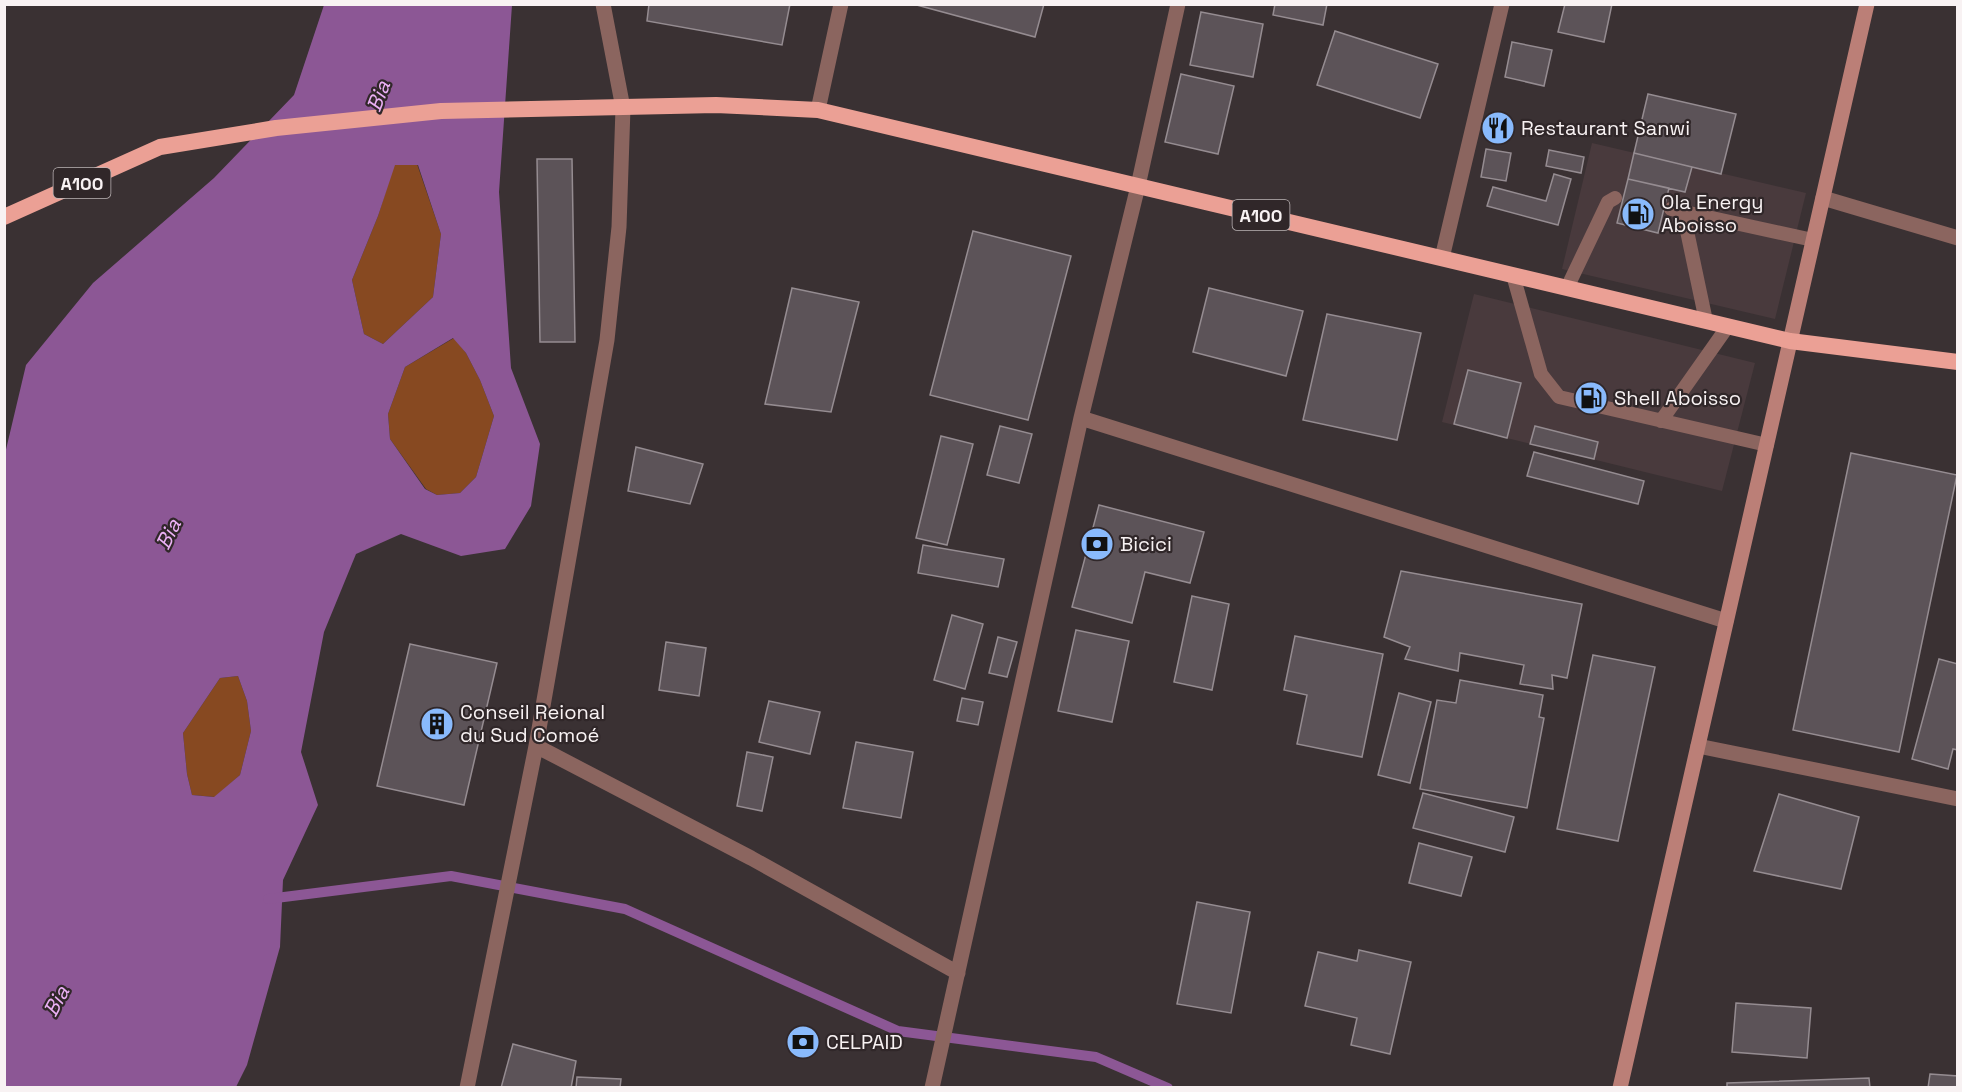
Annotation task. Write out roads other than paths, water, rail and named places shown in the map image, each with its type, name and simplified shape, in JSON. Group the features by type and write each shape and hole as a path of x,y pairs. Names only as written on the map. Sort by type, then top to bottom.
{"highway":[{"name":"A100","path":"4,217 160,147 276,128 441,111 716,105 818,110 1790,341 1958,362"}],"main road":[{"path":"1620,1088 1867,4"}],"street":[{"path":"467,1088 536,746 607,340 619,227 623,108 603,4"},
{"path":"818,110 841,4"},
{"path":"933,1088 1081,418 1138,186 1178,4"},
{"path":"1442,258 1502,4"},
{"path":"1823,198 1958,238"},
{"path":"1081,418 1726,621"},
{"path":"536,746 751,858 958,973"},
{"path":"1698,746 1958,799"}],"lane":[{"path":"1567,288 1608,202 1615,198"},
{"path":"1706,321 1677,211 1813,240"},
{"path":"1514,275 1542,374 1549,387 1559,397 1767,445"},
{"path":"1661,421 1728,326"}],"water":[{"name":"Bia","path":"324,5 512,5 499,192 511,368 540,444 531,506 505,549 461,556 401,534 356,554 324,632 301,752 318,805 283,880 280,947 247,1065 236,1087 5,1087 4,458 26,365 93,283 214,178 294,95","holes":["395,165 418,165 441,234 433,297 383,344 364,334 352,280 378,216","453,338 466,353 480,380 494,416 476,477 460,493 437,495 425,489 390,439 388,414 405,367","238,676 247,701 251,731 240,775 214,797 192,795 187,774 183,733 220,678"]}],"waterway":[{"path":"268,899 451,876 625,909 898,1031 1096,1057 1168,1088"}],"place":[{"name":"Restaurant Sanwi","path":"1498,128"},
{"name":"Ola Energy Aboisso","path":"1638,214"},
{"name":"Shell Aboisso","path":"1591,398"},
{"name":"Bicici","path":"1097,544"},
{"name":"Conseil Reional du Sud Comoé","path":"437,724"},
{"name":"CELPAID","path":"803,1042"}]}
